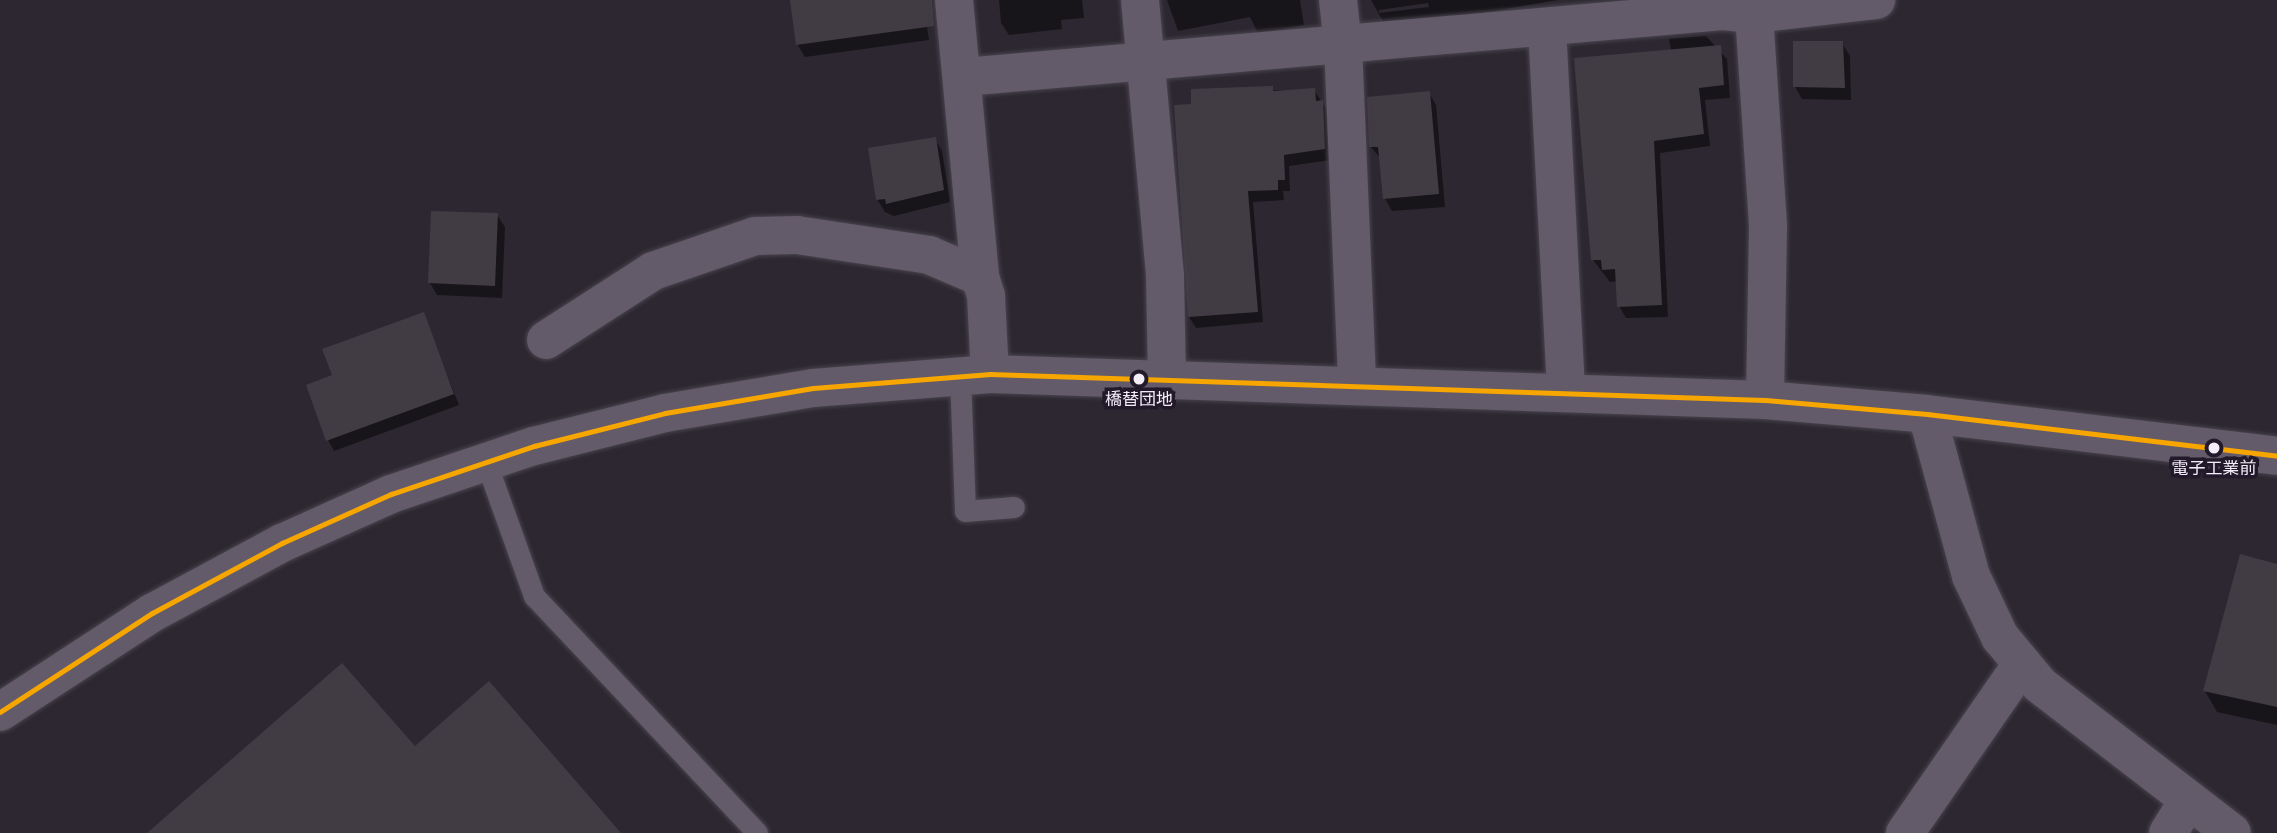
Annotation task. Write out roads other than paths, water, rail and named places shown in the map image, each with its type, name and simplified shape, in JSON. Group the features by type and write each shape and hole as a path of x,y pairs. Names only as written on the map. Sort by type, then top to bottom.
{"street":[{"path":"954,0 964,77 980,277 986,296 975,375"},
{"path":"1140,0 1165,275 1167,377"},
{"path":"1338,0 1343,46 1357,386"},
{"path":"964,77 1343,46 1537,19 1875,0"},
{"path":"1733,8 1769,227 1765,400"},
{"path":"1537,19 1566,393"},
{"path":"546,340 653,271 755,236 797,235 929,255 980,277"},
{"path":"0,712 152,613 282,543 391,494 486,462 664,414 813,388 975,375 1167,377 1765,400 1927,414 2277,456"},
{"path":"1927,414 1971,576 2000,637 2040,685 2232,833"},
{"path":"1905,833 2022,664"},
{"path":"2168,833 2189,800"}],"lane":[{"path":"975,375 965,511 1014,507"},
{"path":"486,462 534,596 757,833"}],"place":[{"name":"橋替団地","path":"1139,379"},
{"name":"電子工業前","path":"2214,448"}]}
